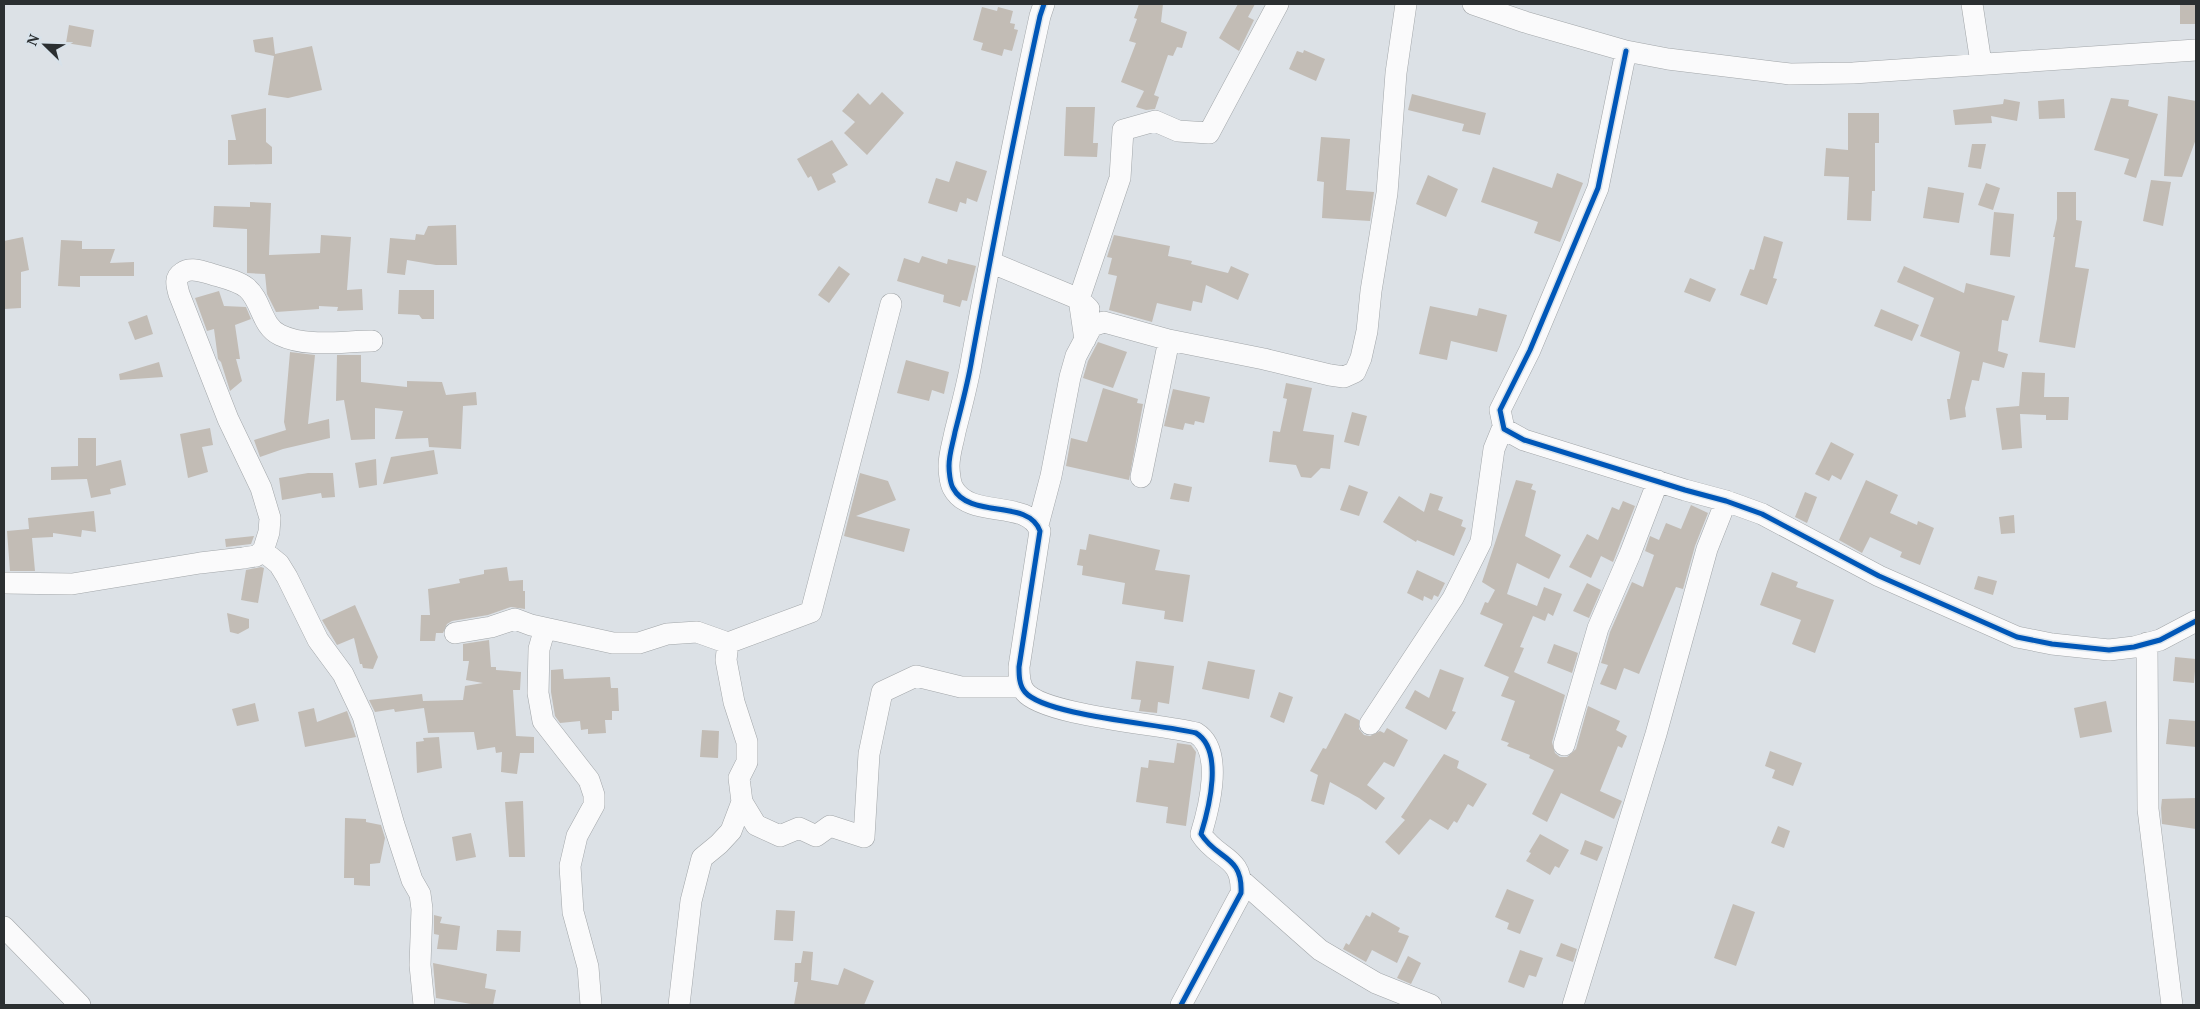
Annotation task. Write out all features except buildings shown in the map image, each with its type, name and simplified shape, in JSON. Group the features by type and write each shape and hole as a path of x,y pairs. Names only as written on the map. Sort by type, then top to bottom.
{"street":[{"path":"1038,524 1026,516 1014,512 981,507 963,499 953,488 949,467 971,365 1007,168 1044,4"},
{"path":"1085,340 1079,299 1120,178 1123,130 1155,121 1178,131 1209,133 1278,4"},
{"path":"990,262 1079,299 1104,322 1169,340 1264,359 1330,375 1344,377 1355,372 1362,358 1367,331 1371,291 1387,193 1396,73 1406,4"},
{"path":"1474,4 1525,22 1626,51 1668,59 1790,74 1854,73 2196,50"},
{"path":"1972,4 1981,64"},
{"path":"1370,724 1453,598 1482,542 1494,449 1503,427 1500,410 1530,350 1598,188 1626,51"},
{"path":"4,583 72,584 200,563 256,556 263,551 269,532 270,518 248,458 228,419 179,294 176,284 178,276 183,272 190,269 242,284 256,299 269,326 278,334 293,339 323,342 372,340"},
{"path":"455,633 491,627 515,619 545,628 613,642 639,643 667,634 698,632 728,643 811,612 891,304"},
{"path":"1104,322 1092,326 1076,356 1070,377 1051,476 1038,524 1040,531 1039,544 1019,667 1022,687 1030,697 1069,710 1158,728 1183,730 1201,736 1214,765 1208,810 1201,834 1207,844 1232,862 1239,872 1242,881 1241,893 1235,906 1181,1005"},
{"path":"1141,477 1169,340"},
{"path":"1503,427 1511,434 1524,440 1726,501 1762,514 1879,576 2017,637 2052,644 2109,650 2160,640 2196,621"},
{"path":"1564,746 1598,628 1630,554 1658,481"},
{"path":"1573,1005 1656,734 1707,549 1726,501"},
{"path":"263,551 279,564 287,577 301,609 318,640 343,674 363,716 394,825 412,880 420,894 422,909 420,965 424,1005"},
{"path":"545,628 539,649 538,693 542,721 589,780 594,795 594,805 577,836 570,866 573,912 588,967 591,1005"},
{"path":"728,643 726,660 734,702 747,742 747,762 739,778 742,802 756,826 780,836 799,828 816,836 830,826 864,837 869,754 882,692 916,676 961,687 1022,687"},
{"path":"2148,643 2148,809 2172,1005"},
{"path":"679,1005 692,901 702,858 731,831 742,802"},
{"path":"1242,881 1320,950 1376,983 1431,1005"},
{"path":"4,927 80,1005"}],"cycle path":[{"path":"1044,4 1013,144 968,377 950,453 950,477 953,488 961,498 972,504 1024,515 1034,521 1040,531 1019,667 1020,683 1025,692 1037,700 1079,713 1196,733 1205,741 1210,752 1212,780 1208,810 1201,834 1238,871 1241,881 1241,893 1181,1005"},
{"path":"1626,51 1598,188 1530,350 1500,410 1504,429 1524,440 1726,501 1762,514 1879,576 2017,637 2052,644 2109,650 2134,647 2160,640 2196,621"}]}
